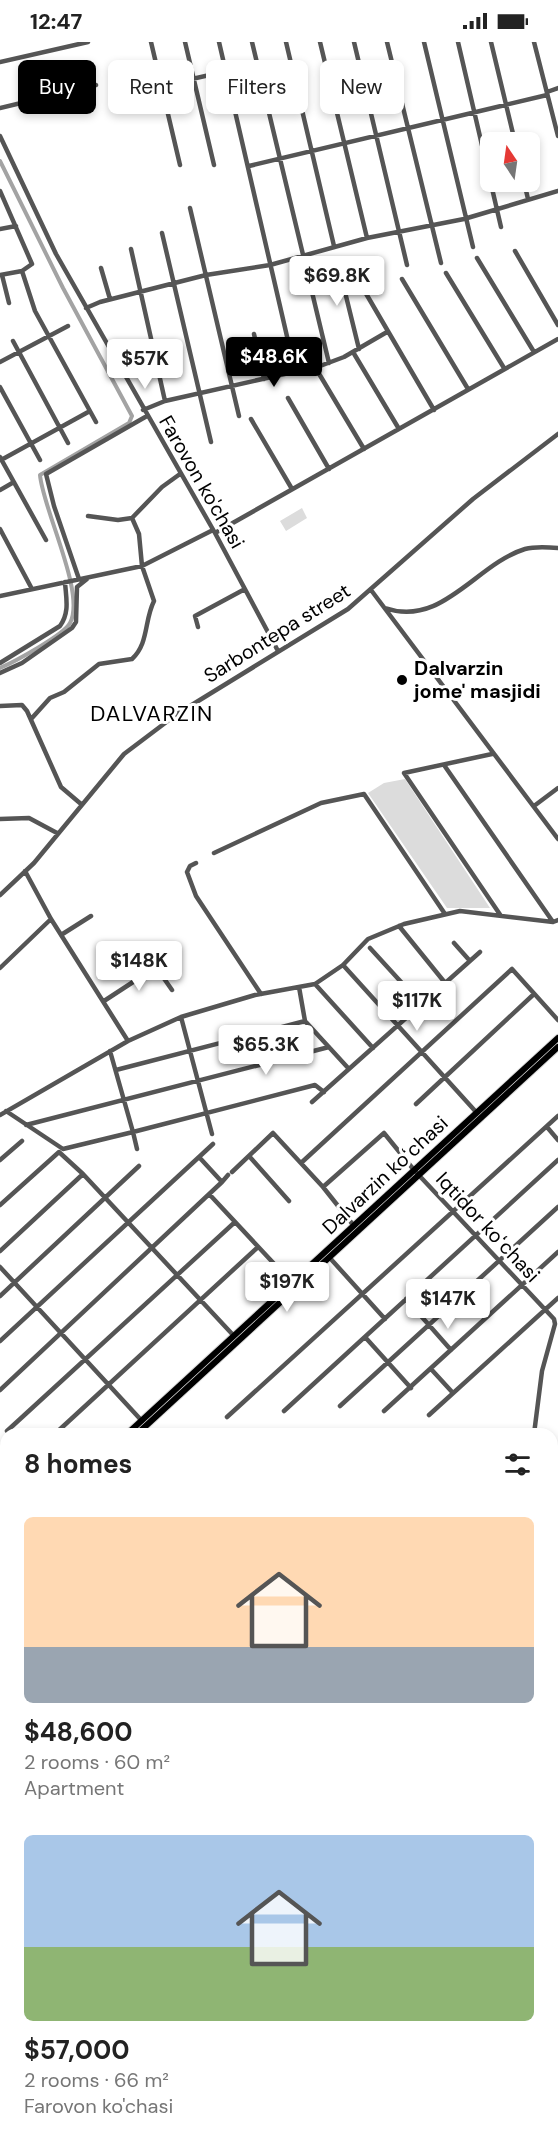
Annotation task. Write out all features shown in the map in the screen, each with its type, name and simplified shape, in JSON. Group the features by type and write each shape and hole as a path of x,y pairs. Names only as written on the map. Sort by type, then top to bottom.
{"main road":[{"name":"Dalvarzin koʻchasi","path":"453,1140 477,1113 558,1038"},
{"name":"Dalvarzin koʻchasi","path":"143,1428 354,1226 558,1047"},
{"name":"Dalvarzin koʻchasi","path":"134,1428 234,1336 329,1257 417,1172"}],"street":[{"path":"0,62 71,44 88,42"},
{"path":"151,42 155,60"},
{"path":"185,42 189,60"},
{"path":"219,42 223,60"},
{"path":"252,42 257,60"},
{"path":"286,42 334,246"},
{"path":"320,42 367,238"},
{"path":"354,42 378,135 407,265"},
{"path":"387,42 441,263"},
{"path":"424,42 464,219 473,247"},
{"path":"458,42 501,227"},
{"path":"492,42 513,132"},
{"path":"534,42 558,136"},
{"path":"206,76 194,79 214,165"},
{"path":"249,166 507,106 558,88"},
{"path":"0,108 18,104"},
{"path":"168,114 180,165"},
{"path":"236,114 295,371"},
{"path":"270,114 329,363"},
{"name":"Farovon ko'chasi","path":"0,136 56,254 214,532 278,651"},
{"path":"86,309 110,299 174,283 270,265 367,238 497,211 558,191"},
{"path":"526,192 528,200"},
{"path":"1,193 32,264 22,271 1,275 9,303"},
{"path":"190,208 239,416"},
{"path":"0,229 16,226"},
{"path":"162,233 211,442"},
{"path":"131,249 165,401"},
{"path":"515,251 558,325"},
{"path":"477,258 534,352"},
{"path":"101,268 110,299"},
{"path":"22,271 30,302 96,422"},
{"path":"447,273 504,368"},
{"path":"402,279 468,389"},
{"path":"359,349 345,292 361,285 434,410"},
{"path":"0,362 68,326"},
{"path":"143,410 165,401 329,363 387,332"},
{"path":"254,334 264,379"},
{"path":"0,597 142,566 214,532 558,339"},
{"path":"13,341 68,443"},
{"path":"353,352 399,429"},
{"path":"315,367 364,449"},
{"path":"0,387 40,460"},
{"path":"288,398 329,469"},
{"path":"46,540 1,459 90,411"},
{"path":"77,579 46,474 147,416"},
{"path":"251,419 292,489"},
{"name":"Sarbontepa street","path":"0,895 26,871 124,754 177,714 348,609 473,499 558,434"},
{"path":"88,516 118,520 132,518 156,493 180,474"},
{"path":"0,490 14,482"},
{"path":"32,718 50,698 64,692 99,663 126,662 136,655 145,639 147,617 154,601 146,570 142,566 139,534 132,518"},
{"path":"0,529 32,589"},
{"path":"384,608 402,614 414,613 447,600 510,555 527,549 558,548"},
{"path":"0,673 22,663 72,628 76,622 77,587 90,577"},
{"path":"0,663 60,626 66,618 66,582"},
{"path":"198,627 195,616 245,589"},
{"path":"371,590 558,839"},
{"path":"0,706 21,705 32,718 61,787 81,804"},
{"path":"492,754 404,775 501,916"},
{"path":"444,765 556,921"},
{"path":"534,806 558,788"},
{"path":"214,853 321,803 364,794 445,914"},
{"path":"0,819 28,818 57,833"},
{"path":"196,863 190,866 188,872 196,896 261,994"},
{"path":"26,871 51,919 128,1041"},
{"path":"0,1115 128,1041 181,1017 261,994 315,984 343,965 368,939 399,926 460,911 556,921"},
{"path":"62,935 91,916"},
{"path":"0,968 51,919"},
{"path":"399,926 446,984"},
{"path":"454,943 470,961"},
{"path":"370,948 423,1006"},
{"path":"312,1102 423,1006 480,952"},
{"path":"343,965 477,1113"},
{"path":"104,1001 156,967 172,990"},
{"path":"301,1163 512,969 558,1020"},
{"path":"315,984 373,1048"},
{"path":"299,987 305,1021 349,1070"},
{"path":"416,1104 534,994"},
{"path":"181,1017 212,1134"},
{"path":"116,1070 305,1021"},
{"path":"26,1125 329,1047"},
{"path":"110,1051 137,1149"},
{"path":"6,1111 63,1149 315,1085 324,1092"},
{"path":"227,1417 558,1116"},
{"path":"547,1127 558,1140"},
{"path":"0,1390 210,1195 273,1133 323,1187 354,1226"},
{"name":"Iqtidor koʻchasi","path":"323,1187 384,1133 544,1310 555,1324 542,1371 535,1428"},
{"path":"0,1160 22,1141"},
{"path":"0,1341 213,1144"},
{"path":"0,1205 59,1152 105,1197 234,1336"},
{"path":"249,1156 289,1201"},
{"path":"199,1157 222,1182"},
{"path":"284,1411 558,1160"},
{"path":"0,1296 139,1166"},
{"path":"0,1251 83,1174"},
{"path":"210,1195 293,1284"},
{"path":"340,1407 558,1207"},
{"path":"10,1428 235,1222"},
{"path":"61,1428 258,1247"},
{"path":"384,1411 558,1252"},
{"path":"329,1257 385,1319"},
{"path":"0,1267 142,1421"},
{"path":"429,1415 558,1298"},
{"path":"406,1299 451,1350"},
{"path":"365,1337 411,1388"},
{"path":"431,1369 453,1393"}],"shaded area":[{"path":"302,508 307,518 286,531 280,521"},
{"path":"405,779 490,908 447,908 368,793 384,783"}],"waterway":[{"path":"0,161 63,288 132,416 129,423 40,475 68,572 73,609 70,623 66,628 49,641 0,668"}],"place":[{"name":"Dalvarzin jome' masjidi","path":"402,680"}],"district":[{"name":"DALVARZIN","path":"152,713"}]}
